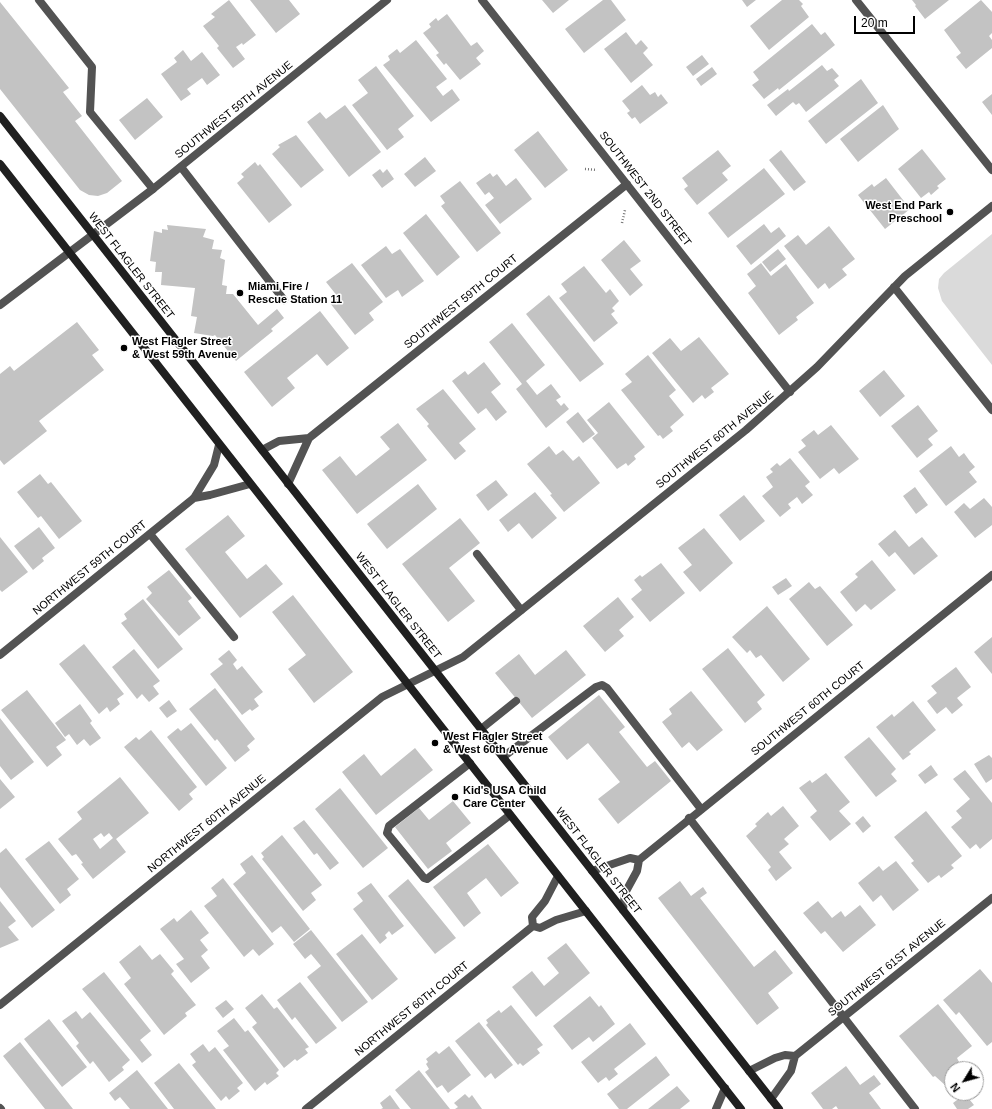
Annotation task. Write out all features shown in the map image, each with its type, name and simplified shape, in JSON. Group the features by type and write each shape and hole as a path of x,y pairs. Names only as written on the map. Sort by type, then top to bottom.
{"main road":[{"name":"WEST FLAGLER STREET","path":"0,116 779,1109"},
{"path":"0,164 741,1109"}],"street":[{"path":"38,0 92,67 90,112 153,189"},
{"name":"SOUTHWEST 59TH AVENUE","path":"0,305 181,167 387,0"},
{"name":"SOUTHWEST 2ND STREET","path":"482,0 790,392"},
{"path":"856,0 992,170"},
{"path":"181,167 284,300"},
{"name":"SOUTHWEST 59TH COURT","path":"288,484 309,438 627,184"},
{"name":"SOUTHWEST 60TH AVENUE","path":"436,671 463,658 746,430 817,367 905,276 992,206"},
{"path":"894,287 992,410"},
{"path":"262,450 279,441 309,438"},
{"name":"NORTHWEST 59TH COURT","path":"0,655 194,498 214,465 220,445"},
{"path":"194,498 210,496 250,484"},
{"path":"150,534 234,637"},
{"path":"476,554 521,610"},
{"name":"SOUTHWEST 60TH COURT","path":"639,860 689,818 992,575"},
{"name":"NORTHWEST 60TH AVENUE","path":"0,1005 382,697 436,671"},
{"path":"503,757 596,687 602,685 608,688 701,809"},
{"path":"481,729 516,701"},
{"path":"470,763 389,826 387,833 424,878 427,879 510,815"},
{"path":"689,818 915,1109"},
{"path":"592,871 630,858 639,860 637,871 625,893 622,910"},
{"path":"533,926 532,917 545,901 558,876"},
{"name":"SOUTHWEST 61ST AVENUE","path":"795,1056 992,898"},
{"name":"NORTHWEST 60TH COURT","path":"306,1109 533,926 540,928 556,920 586,911"},
{"path":"749,1071 775,1058 785,1055 795,1056 791,1071 771,1099"},
{"path":"716,1109 725,1088"}],"path":[{"path":"585,169 598,170"},
{"path":"622,223 625,210"}],"shaded area":[{"path":"992,234 992,365 942,301 938,288 939,279 944,273"}],"building":[{"path":"229,0 256,35 243,45 242,43 236,47 245,59 233,68 217,48 219,46 203,26 215,17 211,14"},
{"path":"250,0 289,0 300,14 276,33"},
{"path":"542,0 569,0 553,13"},
{"path":"603,0 611,0 626,20 584,53 565,29"},
{"path":"742,0 756,0 747,7"},
{"path":"782,0 799,0 803,4 801,6 809,17 769,50 750,26"},
{"path":"912,0 949,0 925,19"},
{"path":"981,0 992,12 992,33 989,36 992,40 992,48 966,69 956,57 961,53 944,30"},
{"path":"0,2 69,88 63,92 82,116 75,121 122,181 107,193 98,196 89,195 80,190 0,89"},
{"path":"447,14 471,46 477,42 484,51 476,58 481,64 460,80 446,63 444,65 436,55 439,53 423,33 431,27 429,24 436,18 438,21"},
{"path":"812,24 821,35 825,32 835,45 779,90 778,88 764,99 752,85 759,80 753,72"},
{"path":"626,32 636,45 641,40 648,48 643,53 653,65 631,83 604,49"},
{"path":"416,40 447,79 436,87 443,96 452,89 460,100 431,122 383,65 390,60 388,56 397,49 400,53"},
{"path":"183,50 191,61 202,52 220,75 207,85 202,78 187,89 191,94 181,101 161,74 177,62 174,58"},
{"path":"702,55 709,64 693,76 686,67"},
{"path":"822,65 827,71 832,68 839,76 834,80 839,86 806,112 799,103 796,105 793,102 776,116 767,105 788,89 789,91"},
{"path":"376,66 414,116 398,129 404,137 387,150 352,105 368,93 358,80"},
{"path":"712,67 717,74 701,86 696,79"},
{"path":"861,79 878,103 826,144 808,121"},
{"path":"642,85 650,95 655,92 658,97 661,94 668,103 640,124 635,117 632,119 627,113 630,111 622,101"},
{"path":"992,94 992,115 982,102"},
{"path":"147,98 163,117 135,140 119,120"},
{"path":"345,105 381,152 349,177 307,122 320,112 326,119"},
{"path":"883,105 899,129 858,162 840,139"},
{"path":"538,131 568,170 545,188 514,150"},
{"path":"296,135 324,170 301,188 272,154 280,147 278,145"},
{"path":"922,149 946,179 937,186 939,188 931,195 929,192 921,198 898,169"},
{"path":"718,150 731,166 722,173 728,180 697,205 684,189 688,186 682,178"},
{"path":"781,150 806,182 794,191 769,160"},
{"path":"425,157 436,171 415,187 404,174"},
{"path":"255,162 258,166 260,164 292,205 269,223 237,183 244,177 241,174"},
{"path":"764,168 785,194 728,238 708,213"},
{"path":"380,169 383,173 387,169 394,179 382,188 372,175"},
{"path":"490,173 493,177 497,174 506,186 516,178 532,199 500,224 485,205 494,198 489,192 485,195 476,183"},
{"path":"886,178 910,209 885,229 858,195 872,184 874,187"},
{"path":"460,181 501,233 477,252 441,206 445,203 440,196"},
{"path":"426,214 460,257 437,276 403,233"},
{"path":"764,224 771,233 779,227 786,236 751,265 736,246"},
{"path":"167,225 206,229 203,237 214,240 212,249 222,250 220,258 225,260 222,285 227,286 226,294 233,294 258,325 277,309 284,318 271,329 273,331 236,361 215,335 194,333 197,317 191,316 195,288 161,285 162,272 155,272 156,262 150,261 154,231 162,233 162,229 168,230"},
{"path":"829,226 855,259 842,269 847,275 829,289 825,283 818,289 784,246 798,235 806,245"},
{"path":"624,240 641,261 630,269 643,285 630,296 601,260"},
{"path":"386,246 392,254 400,249 424,281 402,297 398,290 386,298 361,265"},
{"path":"778,249 786,259 770,272 762,262"},
{"path":"352,263 383,302 369,313 374,320 355,335 330,303 338,297 326,282"},
{"path":"761,263 771,276 786,264 814,303 796,317 798,320 779,335 748,293 756,286 747,274"},
{"path":"584,266 606,293 610,289 619,301 612,308 615,311 611,314 618,323 594,342 559,298 567,292 561,284"},
{"path":"549,295 604,364 580,382 526,314"},
{"path":"320,311 349,348 327,366 317,354 287,378 295,388 272,407 244,372"},
{"path":"77,322 99,350 92,355 104,370 39,421 47,431 4,465 0,460 0,374 10,366 14,371"},
{"path":"512,323 545,365 526,381 537,395 551,384 561,397 556,400 561,406 564,403 569,409 546,428 516,389 522,384 489,342"},
{"path":"699,337 729,374 711,388 714,392 705,399 702,395 693,403 652,353 670,338 681,351"},
{"path":"648,355 676,390 669,396 684,415 670,427 673,431 663,439 660,435 658,436 621,390 632,382 625,374"},
{"path":"484,362 501,384 491,392 507,412 496,421 486,408 478,414 452,381 465,371 468,375"},
{"path":"884,370 905,396 880,417 859,391"},
{"path":"443,389 476,429 459,443 466,451 455,460 427,426 429,424 416,409"},
{"path":"609,402 645,447 634,456 636,459 628,466 626,463 617,469 592,438 598,433 587,420"},
{"path":"918,405 938,431 928,439 933,445 917,458 891,426"},
{"path":"578,412 595,434 583,443 566,422"},
{"path":"398,423 427,460 357,514 322,470 340,456 356,476 390,449 380,437"},
{"path":"831,425 859,459 839,474 834,468 820,479 798,452 806,446 801,440 814,430 818,435"},
{"path":"549,446 556,455 563,450 573,461 579,456 600,483 564,512 550,495 552,494 527,464"},
{"path":"951,446 959,457 964,453 975,467 969,472 977,482 946,506 919,471"},
{"path":"790,458 810,482 805,486 813,495 802,504 797,497 788,504 791,508 780,517 762,496 773,487 766,477 773,472 770,469 777,463 780,466"},
{"path":"40,474 48,484 51,482 82,521 59,539 41,516 38,518 17,492"},
{"path":"496,480 508,495 488,511 476,495"},
{"path":"418,484 437,509 387,549 367,524"},
{"path":"915,487 928,505 916,514 903,496"},
{"path":"535,492 557,518 532,539 519,523 508,532 499,520"},
{"path":"744,495 765,521 740,541 719,515"},
{"path":"984,498 992,507 992,525 975,538 954,512 964,503 970,509"},
{"path":"228,515 245,536 225,552 247,579 266,564 283,584 240,618 185,549"},
{"path":"460,518 480,543 449,568 475,601 448,622 402,564"},
{"path":"39,527 55,548 42,558 44,561 33,570 14,546"},
{"path":"704,528 733,563 700,592 683,572 692,565 678,548"},
{"path":"895,530 909,547 922,537 938,556 914,575 895,552 889,557 878,544"},
{"path":"0,537 28,572 2,592 0,590"},
{"path":"872,560 896,590 871,610 865,604 856,612 840,592 858,577 855,574"},
{"path":"661,563 685,593 650,622 631,599 642,590 634,580 640,575 642,577"},
{"path":"169,570 192,598 188,601 201,618 179,636 146,599 152,593 147,587"},
{"path":"786,578 792,586 778,595 772,587"},
{"path":"809,582 815,589 820,586 853,625 827,646 789,599"},
{"path":"293,595 353,672 314,703 288,669 306,655 272,612"},
{"path":"618,597 634,617 619,630 624,636 605,652 583,626"},
{"path":"143,599 183,649 158,669 121,623 127,619 124,614"},
{"path":"767,606 810,659 783,682 761,655 756,658 750,650 747,653 732,637"},
{"path":"992,637 992,674 974,652"},
{"path":"84,644 124,694 117,699 120,704 110,712 107,707 99,714 59,664"},
{"path":"728,648 765,695 757,702 762,709 745,723 702,669"},
{"path":"134,649 160,681 153,686 159,694 149,702 142,694 137,699 112,667"},
{"path":"229,650 237,660 233,664 237,670 242,666 263,692 254,699 259,706 252,711 250,709 242,715 210,674 223,664 218,659"},
{"path":"566,650 586,675 532,718 495,673 519,654 535,675"},
{"path":"956,667 971,687 957,698 963,705 952,714 946,707 937,714 927,701 937,693 931,686"},
{"path":"215,688 255,739 247,746 250,750 235,762 217,739 215,741 189,709"},
{"path":"27,690 66,740 56,747 62,755 47,767 1,710"},
{"path":"691,691 723,730 697,751 689,742 682,748 662,722 672,714 669,709"},
{"path":"599,695 625,727 619,732 647,767 655,761 671,781 618,824 598,799 620,782 588,743 567,760 548,737"},
{"path":"169,700 177,711 167,718 159,708"},
{"path":"913,701 936,730 909,752 911,754 903,760 876,727 892,714 894,717"},
{"path":"80,704 92,721 90,723 101,738 90,746 84,739 77,745 69,734 65,737 55,723"},
{"path":"0,718 34,762 11,780 0,766"},
{"path":"191,723 227,768 206,786 167,737 178,728 181,731"},
{"path":"151,730 197,787 189,794 193,799 179,811 124,747 136,737 139,740"},
{"path":"869,737 896,769 891,774 897,781 876,797 844,757"},
{"path":"415,748 433,770 376,815 342,772 364,754 381,776"},
{"path":"989,755 992,758 992,779 986,783 974,764"},
{"path":"931,765 938,775 925,784 918,775"},
{"path":"965,770 992,803 992,839 980,849 976,844 970,849 951,827 962,818 956,811 970,799 953,779"},
{"path":"826,773 850,802 839,811 851,824 830,841 810,817 817,811 799,788 810,780 812,783"},
{"path":"120,777 149,813 116,839 126,852 93,879 81,864 83,863 76,854 72,856 58,839 82,819 77,812","holes":["101,833 104,837 109,833 113,838 100,849 93,839"]},
{"path":"0,779 15,797 0,809"},
{"path":"340,788 388,848 363,868 315,809"},
{"path":"453,801 471,823 446,843 452,851 428,869 395,827 419,808 429,820"},
{"path":"783,806 799,826 784,839 789,844 779,852 792,868 776,881 768,870 771,867 746,836 757,826 755,824 768,812 771,816"},
{"path":"926,811 962,856 951,865 954,868 941,878 939,875 928,883 911,863 914,861 894,837"},
{"path":"863,816 871,826 863,833 855,823"},
{"path":"304,820 339,863 330,870 317,853 314,855 293,828"},
{"path":"282,835 322,885 311,893 316,900 303,911 262,859 264,857 261,853"},
{"path":"49,841 79,879 67,889 71,895 60,904 25,859"},
{"path":"488,844 519,883 501,897 486,878 467,893 481,913 464,927 433,887"},
{"path":"6,848 55,910 32,928 0,887 0,853"},
{"path":"252,855 310,929 294,942 281,926 272,933 233,884 246,873 240,864"},
{"path":"896,861 919,890 893,911 881,895 873,902 858,883 879,866 883,871"},
{"path":"223,878 274,944 259,956 253,949 244,957 204,906 217,896 211,888"},
{"path":"408,879 456,938 435,954 388,896"},
{"path":"680,881 691,896 703,887 707,893 700,898 754,967 775,950 793,973 768,993 779,1008 757,1025 658,898"},
{"path":"371,883 404,926 392,935 389,931 385,935 387,938 380,944 353,909 363,901 357,893"},
{"path":"0,901 16,921 8,927 19,940 0,948"},
{"path":"818,901 832,918 841,911 845,917 860,905 876,925 843,952 825,931 821,934 803,913"},
{"path":"191,910 209,933 200,940 208,950 201,956 210,968 191,983 176,964 184,959 160,929 174,918 177,922"},
{"path":"311,930 368,1002 342,1022 307,977 321,966 311,954 305,959 293,944"},
{"path":"362,934 398,979 372,1000 336,954"},
{"path":"566,943 590,973 536,1017 512,987 532,971 544,986 559,973 547,958"},
{"path":"140,945 152,960 160,954 174,971 171,974 196,1005 185,1013 187,1016 164,1035 124,984 131,978 119,962"},
{"path":"980,969 992,983 992,1042 987,1046 959,1012 956,1015 943,1000"},
{"path":"104,972 151,1031 140,1040 152,1055 142,1063 82,989"},
{"path":"300,982 337,1028 316,1044 295,1017 292,1020 277,1000"},
{"path":"262,994 274,1009 277,1007 309,1047 305,1049 308,1053 297,1061 295,1059 284,1068 252,1027 257,1023 245,1008"},
{"path":"590,996 599,1007 601,1005 615,1024 593,1042 589,1037 572,1050 553,1026"},
{"path":"226,1000 234,1009 223,1018 215,1008"},
{"path":"938,1004 972,1046 957,1058 958,1061 944,1061 944,1084 935,1076 933,1077 899,1036"},
{"path":"511,1005 543,1045 537,1049 540,1053 523,1066 520,1063 518,1065 486,1025 488,1023 486,1020 499,1010 501,1013"},
{"path":"76,1011 82,1019 90,1012 130,1060 122,1067 124,1070 109,1082 93,1061 90,1064 76,1046 79,1043 62,1021"},
{"path":"234,1018 245,1032 248,1030 279,1070 276,1073 279,1076 267,1085 265,1082 255,1091 223,1050 229,1046 217,1031"},
{"path":"49,1019 87,1067 62,1087 24,1039"},
{"path":"479,1022 513,1065 495,1079 491,1073 485,1078 455,1041"},
{"path":"630,1023 646,1044 614,1069 618,1074 609,1081 606,1077 598,1083 581,1062"},
{"path":"20,1042 73,1109 45,1109 3,1056"},
{"path":"203,1044 209,1052 215,1047 243,1083 237,1088 240,1091 229,1100 226,1096 221,1101 192,1065 196,1062 190,1054"},
{"path":"449,1046 471,1075 448,1093 442,1085 437,1088 425,1072 429,1069 426,1064 428,1062 426,1059 436,1051 439,1054"},
{"path":"656,1056 670,1075 627,1109 619,1109 607,1094"},
{"path":"179,1063 216,1109 174,1109 154,1083"},
{"path":"846,1066 860,1085 874,1075 881,1084 869,1093 881,1109 838,1109 836,1106 832,1109 823,1109 811,1093"},
{"path":"137,1070 168,1109 130,1109 120,1097 115,1101 109,1093"},
{"path":"419,1070 450,1109 411,1109 395,1090"},
{"path":"677,1086 690,1101 680,1109 648,1109"},
{"path":"465,1094 469,1098 472,1095 482,1109 455,1109 458,1107 454,1103"},
{"path":"390,1095 400,1109 381,1109 383,1108 380,1103"},
{"path":"956,1101 971,1101 974,1105 968,1109 957,1109 953,1103"}],"place":[{"name":"West End Park Preschool","path":"950,212"},
{"name":"Miami Fire / Rescue Station 11","path":"240,293"},
{"name":"West Flagler Street & West 59th Avenue","path":"124,348"},
{"name":"West Flagler Street & West 60th Avenue","path":"435,743"},
{"name":"Kid's USA Child Care Center","path":"455,797"}]}
